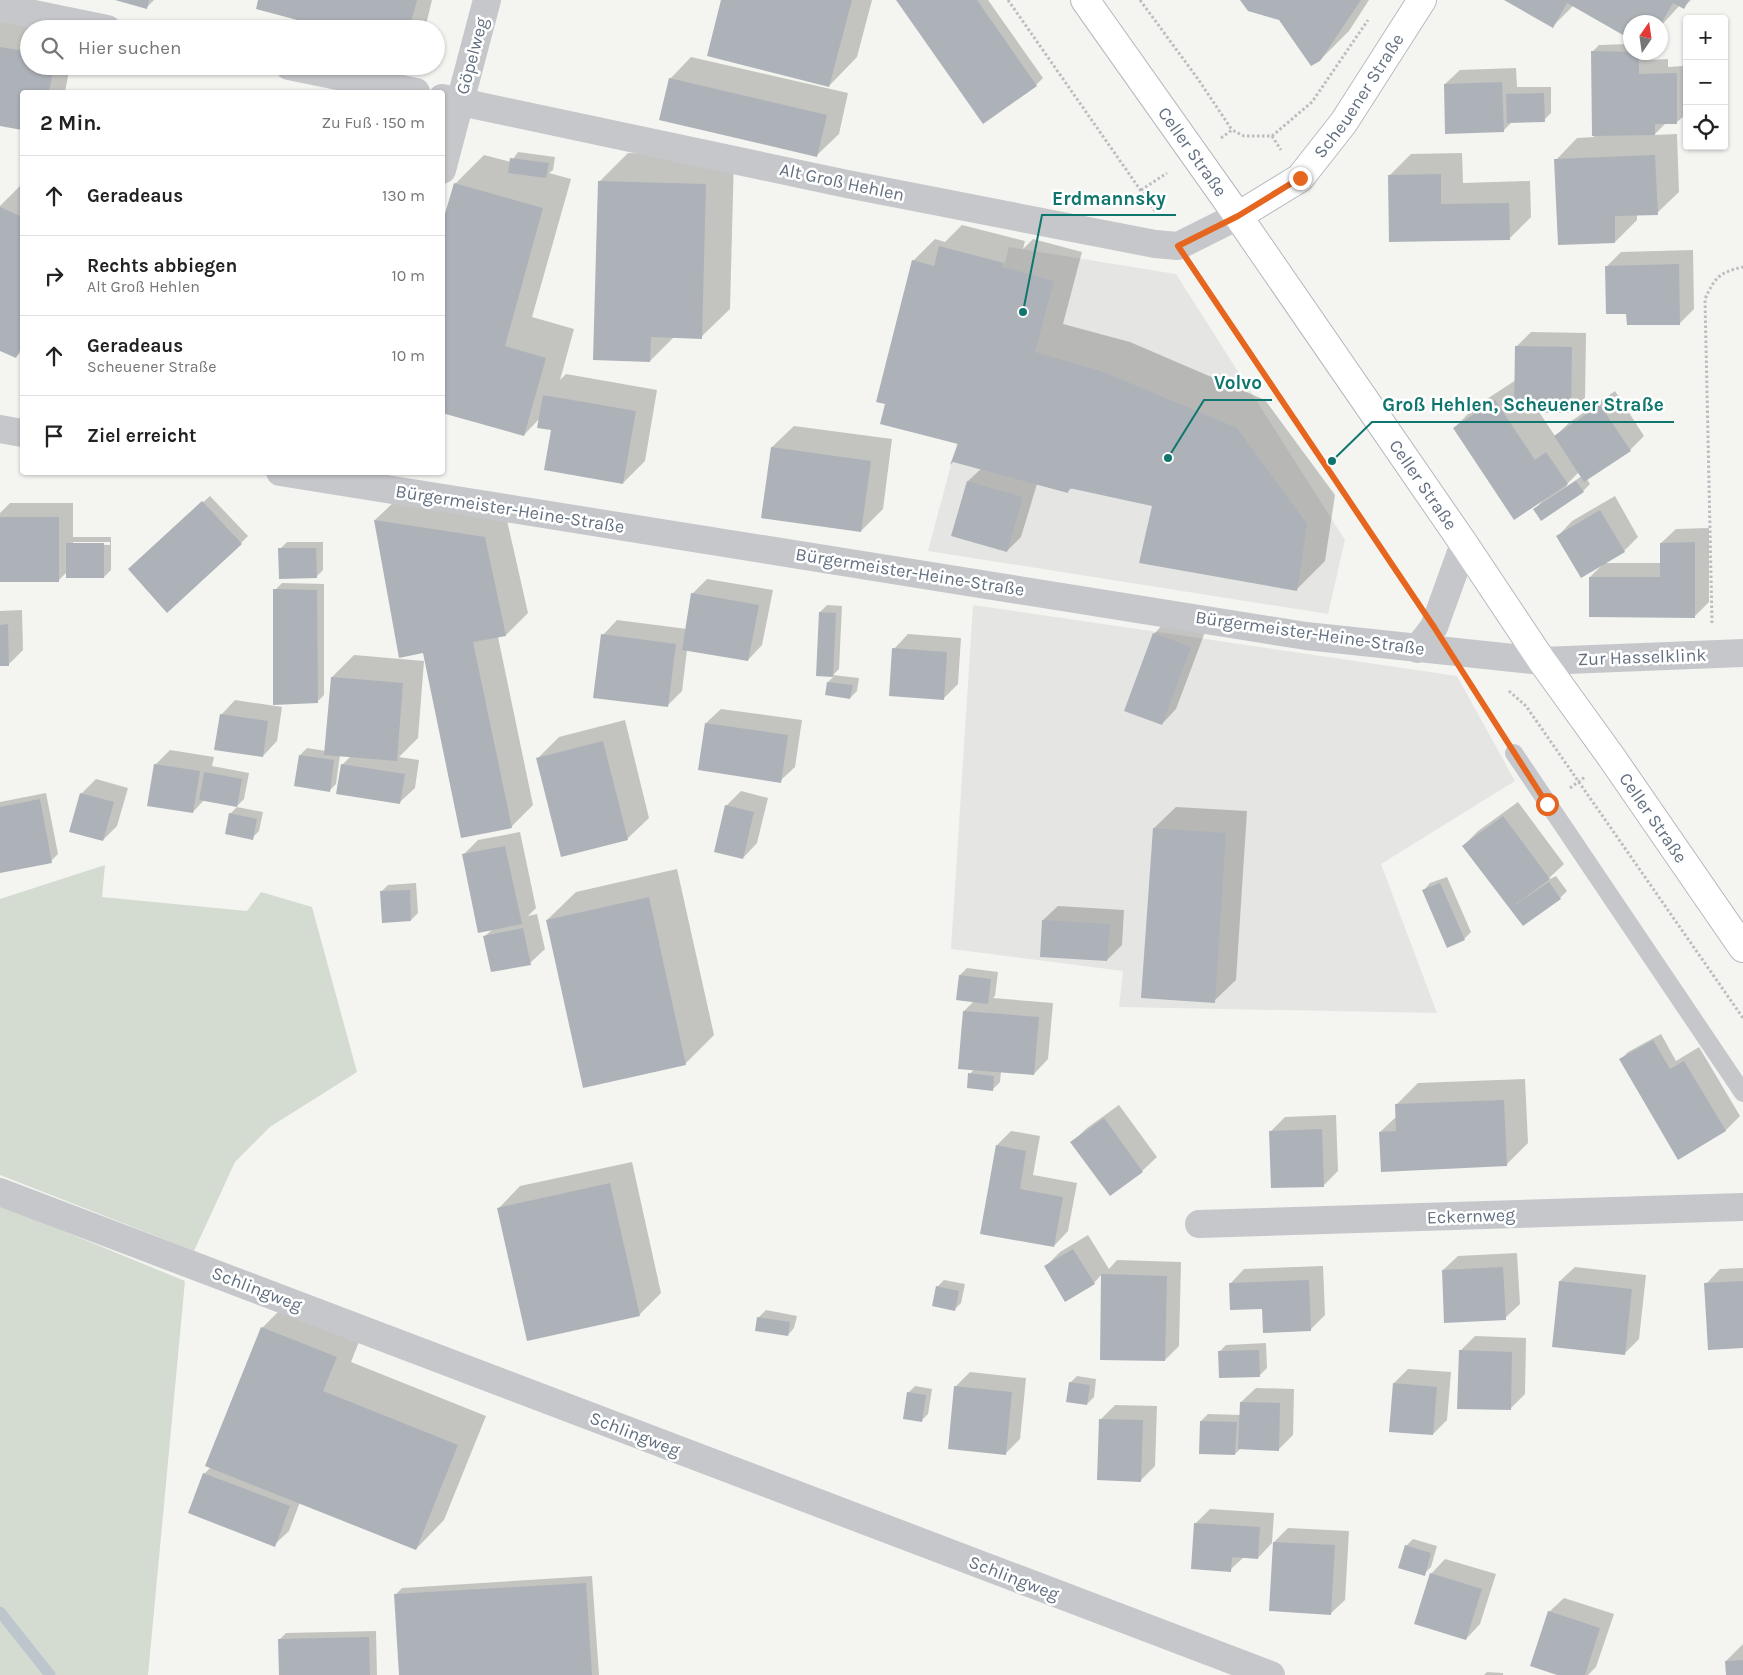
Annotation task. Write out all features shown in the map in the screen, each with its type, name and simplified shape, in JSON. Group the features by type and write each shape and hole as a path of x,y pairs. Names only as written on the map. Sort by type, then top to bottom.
{"main road":[{"name":"Celler Straße","path":"1085,0 1238,216 1464,544 1542,661 1612,758 1743,948"},
{"name":"Scheuener Straße","path":"1238,216 1300,178 1344,122 1422,0"}],"street":[{"name":"Göpelweg","path":"445,147 451,100 487,0"},
{"path":"0,6 37,7 79,20"},
{"path":"333,75 406,90"},
{"name":"Alt Groß Hehlen","path":"451,100 847,184 1155,244 1178,246"},
{"path":"1178,246 1238,216"},
{"path":"0,429 20,433"},
{"name":"Bürgermeister-Heine-Straße","path":"315,475 362,479 1306,636 1542,661"},
{"path":"1417,649 1434,627 1464,544"},
{"name":"Zur Hasselklink","path":"1542,661 1743,653"},
{"name":"Schlingweg","path":"0,1192 1271,1675"},
{"name":"Eckernweg","path":"1199,1224 1743,1207"}],"lane":[{"path":"1514,753 1743,1093"}],"path":[{"path":"1008,0 1178,246 1434,627"},
{"path":"1140,0 1198,79 1232,130"},
{"path":"1272,136 1312,102 1369,18"},
{"path":"1713,654 1705,298 1712,283 1725,271 1743,267"},
{"path":"1450,651 1514,753"},
{"path":"1508,690 1526,706 1743,1018"}],"shaded area":[{"path":"1009,247 1176,274 1345,540 1328,614 928,551"},
{"path":"973,605 1457,676 1515,781 1381,864 1437,1013 1119,1007 1123,971 951,949"},
{"path":"105,865 102,897 247,911 261,892 312,907 357,1072 270,1127 235,1162 194,1251 0,1175 0,899"},
{"path":"0,1205 185,1281 148,1675 0,1675"}],"building":[{"path":"115,0 149,0 147,9"},
{"path":"258,0 417,0 411,20 297,20 256,9"},
{"path":"721,0 852,0 829,87 707,56"},
{"path":"896,0 977,0 1037,86 983,124"},
{"path":"1240,0 1361,0 1320,61 1311,66 1279,20 1248,11"},
{"path":"1504,0 1689,0 1684,9 1673,3 1666,15 1623,15 1623,35 1567,3 1553,28"},
{"path":"0,47 20,50 20,75 52,75 49,90 20,90 20,130 0,126"},
{"path":"1591,51 1623,52 1623,60 1639,60 1639,74 1677,73 1677,124 1655,124 1655,135 1592,136"},
{"path":"669,78 827,115 817,157 659,120"},
{"path":"1502,82 1504,132 1445,134 1444,84"},
{"path":"1544,93 1545,122 1507,123 1506,94"},
{"path":"1655,155 1658,215 1615,216 1615,243 1558,245 1554,159"},
{"path":"510,158 549,163 546,178 508,173"},
{"path":"1441,174 1441,204 1509,203 1510,240 1389,242 1388,175"},
{"path":"598,181 706,184 702,339 651,337 650,362 593,360"},
{"path":"454,183 543,208 505,346 546,358 524,436 445,414 445,214"},
{"path":"0,207 20,216 20,349 16,358 0,351"},
{"path":"939,246 1004,263 1003,267 1054,281 1035,352 1101,371 1237,428 1307,524 1297,591 1139,563 1152,506 1069,488 1068,493 953,462 950,465 958,444 880,424 885,404 876,402 912,260 934,266"},
{"path":"1679,264 1680,325 1627,325 1626,314 1606,314 1605,266"},
{"path":"1515,346 1572,347 1571,413 1514,412"},
{"path":"543,395 636,411 623,484 544,470 551,430 537,428"},
{"path":"1495,400 1535,460 1546,452 1568,484 1514,520 1453,428"},
{"path":"1600,405 1631,451 1584,482 1554,436"},
{"path":"771,447 871,461 861,532 761,518"},
{"path":"967,481 1023,497 1007,552 951,536"},
{"path":"1576,481 1584,492 1541,521 1533,509"},
{"path":"202,501 242,544 167,613 128,569"},
{"path":"1600,510 1625,552 1581,578 1556,536"},
{"path":"0,517 59,517 59,582 0,582"},
{"path":"374,520 485,537 506,636 473,642 512,828 461,838 423,653 399,658"},
{"path":"1695,542 1695,618 1589,617 1589,577 1660,577 1660,543"},
{"path":"66,543 104,543 104,578 66,578"},
{"path":"278,548 316,548 317,578 279,579"},
{"path":"273,589 317,590 318,703 273,705"},
{"path":"691,593 759,605 748,661 682,650"},
{"path":"819,612 836,613 833,677 816,676"},
{"path":"8,624 9,666 0,666 0,625"},
{"path":"1153,633 1191,647 1162,725 1124,711"},
{"path":"601,634 676,644 668,707 593,698"},
{"path":"892,648 947,652 944,700 889,696"},
{"path":"331,677 403,683 397,761 324,755"},
{"path":"827,682 853,685 850,699 825,695"},
{"path":"220,714 268,721 263,757 214,750"},
{"path":"705,723 788,735 781,783 698,770"},
{"path":"603,741 628,840 561,857 536,758"},
{"path":"299,755 334,760 330,792 294,786"},
{"path":"154,764 200,771 193,813 147,806"},
{"path":"341,764 405,774 400,804 336,794"},
{"path":"204,772 242,779 237,807 199,800"},
{"path":"80,793 114,802 103,841 69,832"},
{"path":"40,799 52,863 0,873 0,807"},
{"path":"725,805 754,812 743,859 714,852"},
{"path":"229,813 257,819 253,840 225,834"},
{"path":"1503,816 1550,879 1513,906 1549,882 1561,899 1523,926 1462,846"},
{"path":"1153,828 1226,833 1215,1003 1141,998"},
{"path":"505,846 522,924 478,933 462,854"},
{"path":"1440,883 1465,940 1447,948 1422,890"},
{"path":"410,890 411,921 382,923 380,891"},
{"path":"649,897 686,1065 583,1088 546,920"},
{"path":"1042,920 1110,924 1107,961 1040,957"},
{"path":"523,928 531,965 491,972 483,936"},
{"path":"959,975 991,979 988,1004 956,1000"},
{"path":"963,1011 1039,1017 1034,1075 958,1069"},
{"path":"1653,1040 1670,1069 1684,1061 1726,1131 1678,1160 1619,1059"},
{"path":"968,1073 994,1076 993,1091 967,1088"},
{"path":"1504,1100 1507,1166 1381,1172 1379,1132 1396,1131 1395,1104"},
{"path":"1104,1118 1143,1172 1110,1196 1070,1142"},
{"path":"1322,1129 1324,1187 1271,1188 1269,1131"},
{"path":"996,1145 1026,1151 1020,1189 1063,1197 1054,1247 980,1234"},
{"path":"610,1183 640,1316 527,1341 497,1208"},
{"path":"1073,1249 1095,1284 1065,1302 1044,1266"},
{"path":"1503,1267 1506,1320 1444,1323 1442,1270"},
{"path":"1101,1274 1167,1276 1165,1361 1100,1360"},
{"path":"1309,1280 1311,1331 1263,1333 1262,1309 1230,1310 1229,1283"},
{"path":"1559,1281 1632,1289 1625,1355 1552,1347"},
{"path":"1743,1281 1743,1348 1708,1350 1704,1283"},
{"path":"936,1286 959,1291 955,1311 932,1306"},
{"path":"757,1317 790,1322 788,1336 755,1331"},
{"path":"261,1327 337,1357 323,1391 458,1445 416,1550 205,1466"},
{"path":"1259,1350 1260,1377 1219,1378 1218,1351"},
{"path":"1459,1350 1512,1352 1511,1410 1457,1409"},
{"path":"1069,1382 1090,1385 1087,1405 1066,1402"},
{"path":"1393,1383 1437,1387 1433,1435 1389,1432"},
{"path":"954,1386 1012,1392 1006,1455 948,1449"},
{"path":"907,1392 926,1395 922,1422 903,1419"},
{"path":"1240,1402 1280,1403 1279,1451 1238,1449"},
{"path":"1099,1419 1143,1420 1141,1482 1097,1480"},
{"path":"1200,1421 1237,1422 1235,1455 1199,1454"},
{"path":"203,1473 290,1506 275,1547 188,1513"},
{"path":"1194,1523 1260,1527 1258,1559 1232,1557 1231,1572 1191,1569"},
{"path":"1273,1542 1335,1545 1331,1615 1269,1611"},
{"path":"1405,1545 1431,1553 1425,1576 1398,1568"},
{"path":"1430,1573 1482,1589 1466,1640 1414,1624"},
{"path":"586,1583 592,1675 399,1675 394,1594"},
{"path":"1548,1611 1600,1628 1585,1675 1557,1675 1530,1666"},
{"path":"369,1637 370,1675 279,1675 278,1639"},
{"path":"1743,1660 1743,1675 1726,1675 1725,1661"}],"waterway":[{"path":"0,1612 50,1675"}],"place":[{"name":"Erdmannsky","path":"1023,312"},
{"name":"Volvo","path":"1168,458"},
{"name":"Groß Hehlen, Scheuener Straße","path":"1332,461"}],"route":[{"path":"1300,178 1238,216 1178,246 1450,651 1547,804"}]}
